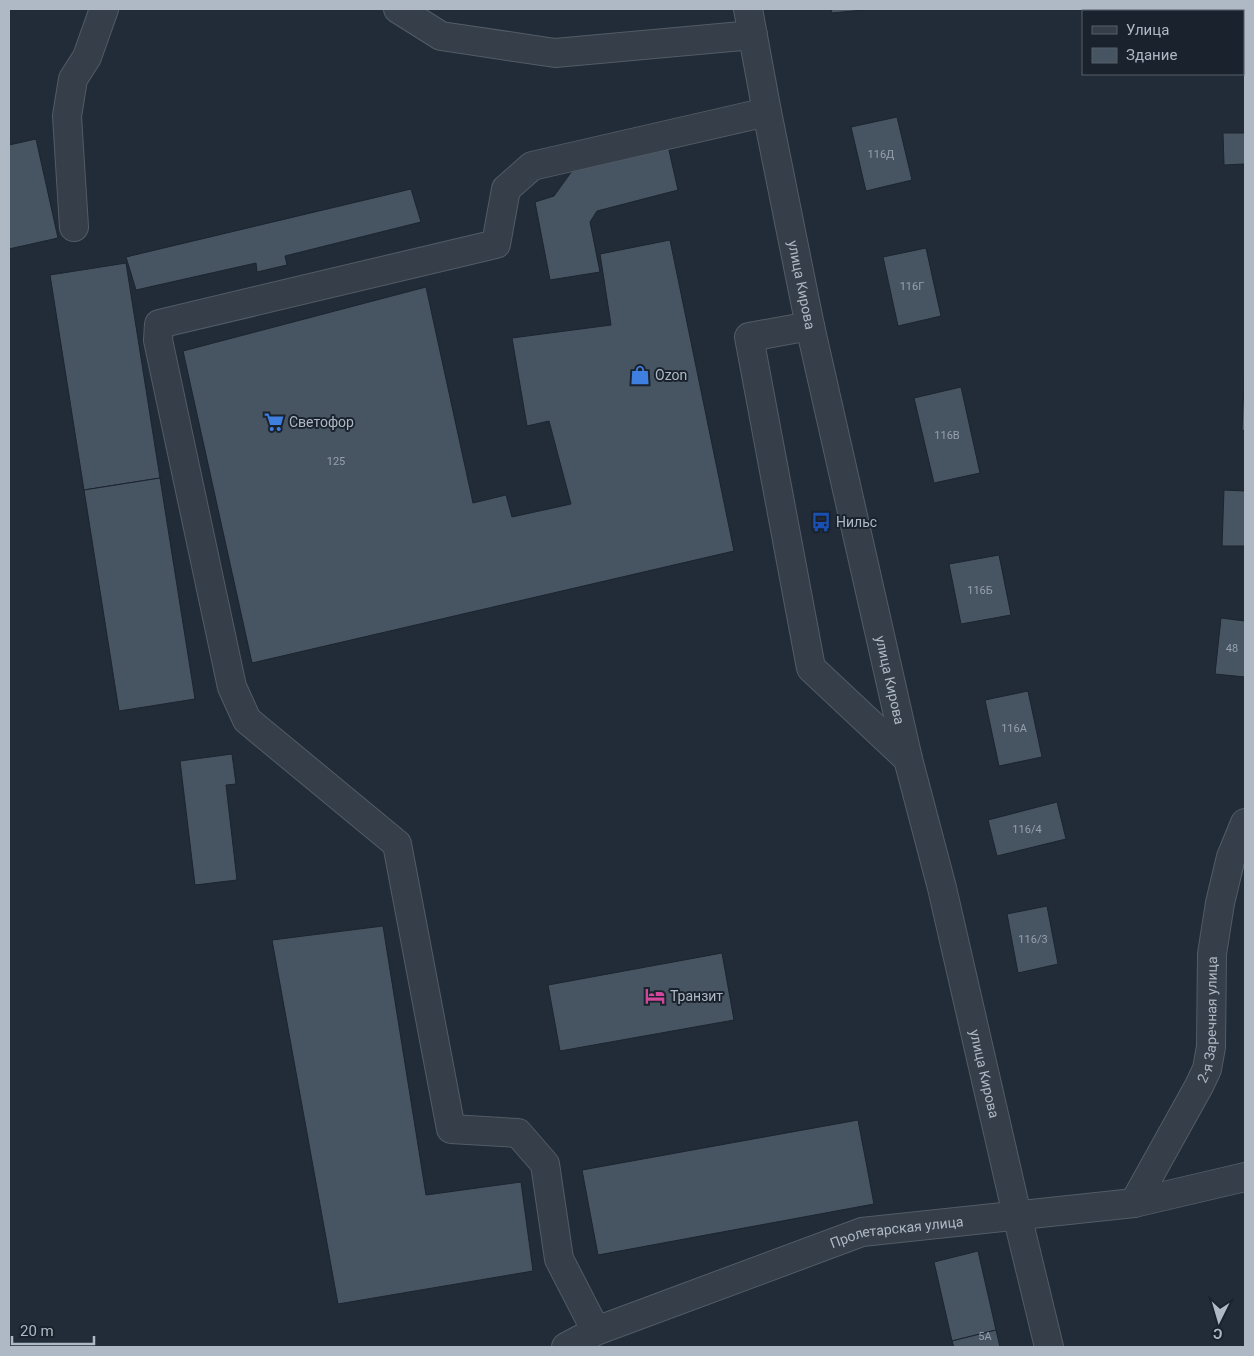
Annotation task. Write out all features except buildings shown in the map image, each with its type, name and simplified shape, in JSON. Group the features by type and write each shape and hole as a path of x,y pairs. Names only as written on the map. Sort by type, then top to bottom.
{"street":[{"path":"74,227 67,116 73,80 87,57 104,9"},
{"path":"398,9 441,36 555,53 753,35"},
{"name":"улица Кирова","path":"748,9 810,326 908,759 942,888 1049,1347"},
{"path":"596,1331 559,1259 545,1164 518,1133 451,1129 397,844 247,720 232,688 158,340 159,324 496,244 506,189 532,166 767,112"},
{"path":"810,326 749,337 811,668 908,759"},
{"name":"2-я Заречная улица","path":"1134,1203 1207,1069 1211,1047 1212,954 1220,903 1238,857 1245,823"},
{"name":"Пролетарская улица","path":"566,1347 596,1331 862,1232 1134,1203 1245,1177"}],"place":[{"name":"Ozon","path":"640,375"},
{"name":"Светофор","path":"274,422"},
{"name":"Нильс","path":"821,522"},
{"name":"Транзит","path":"655,996"}]}
